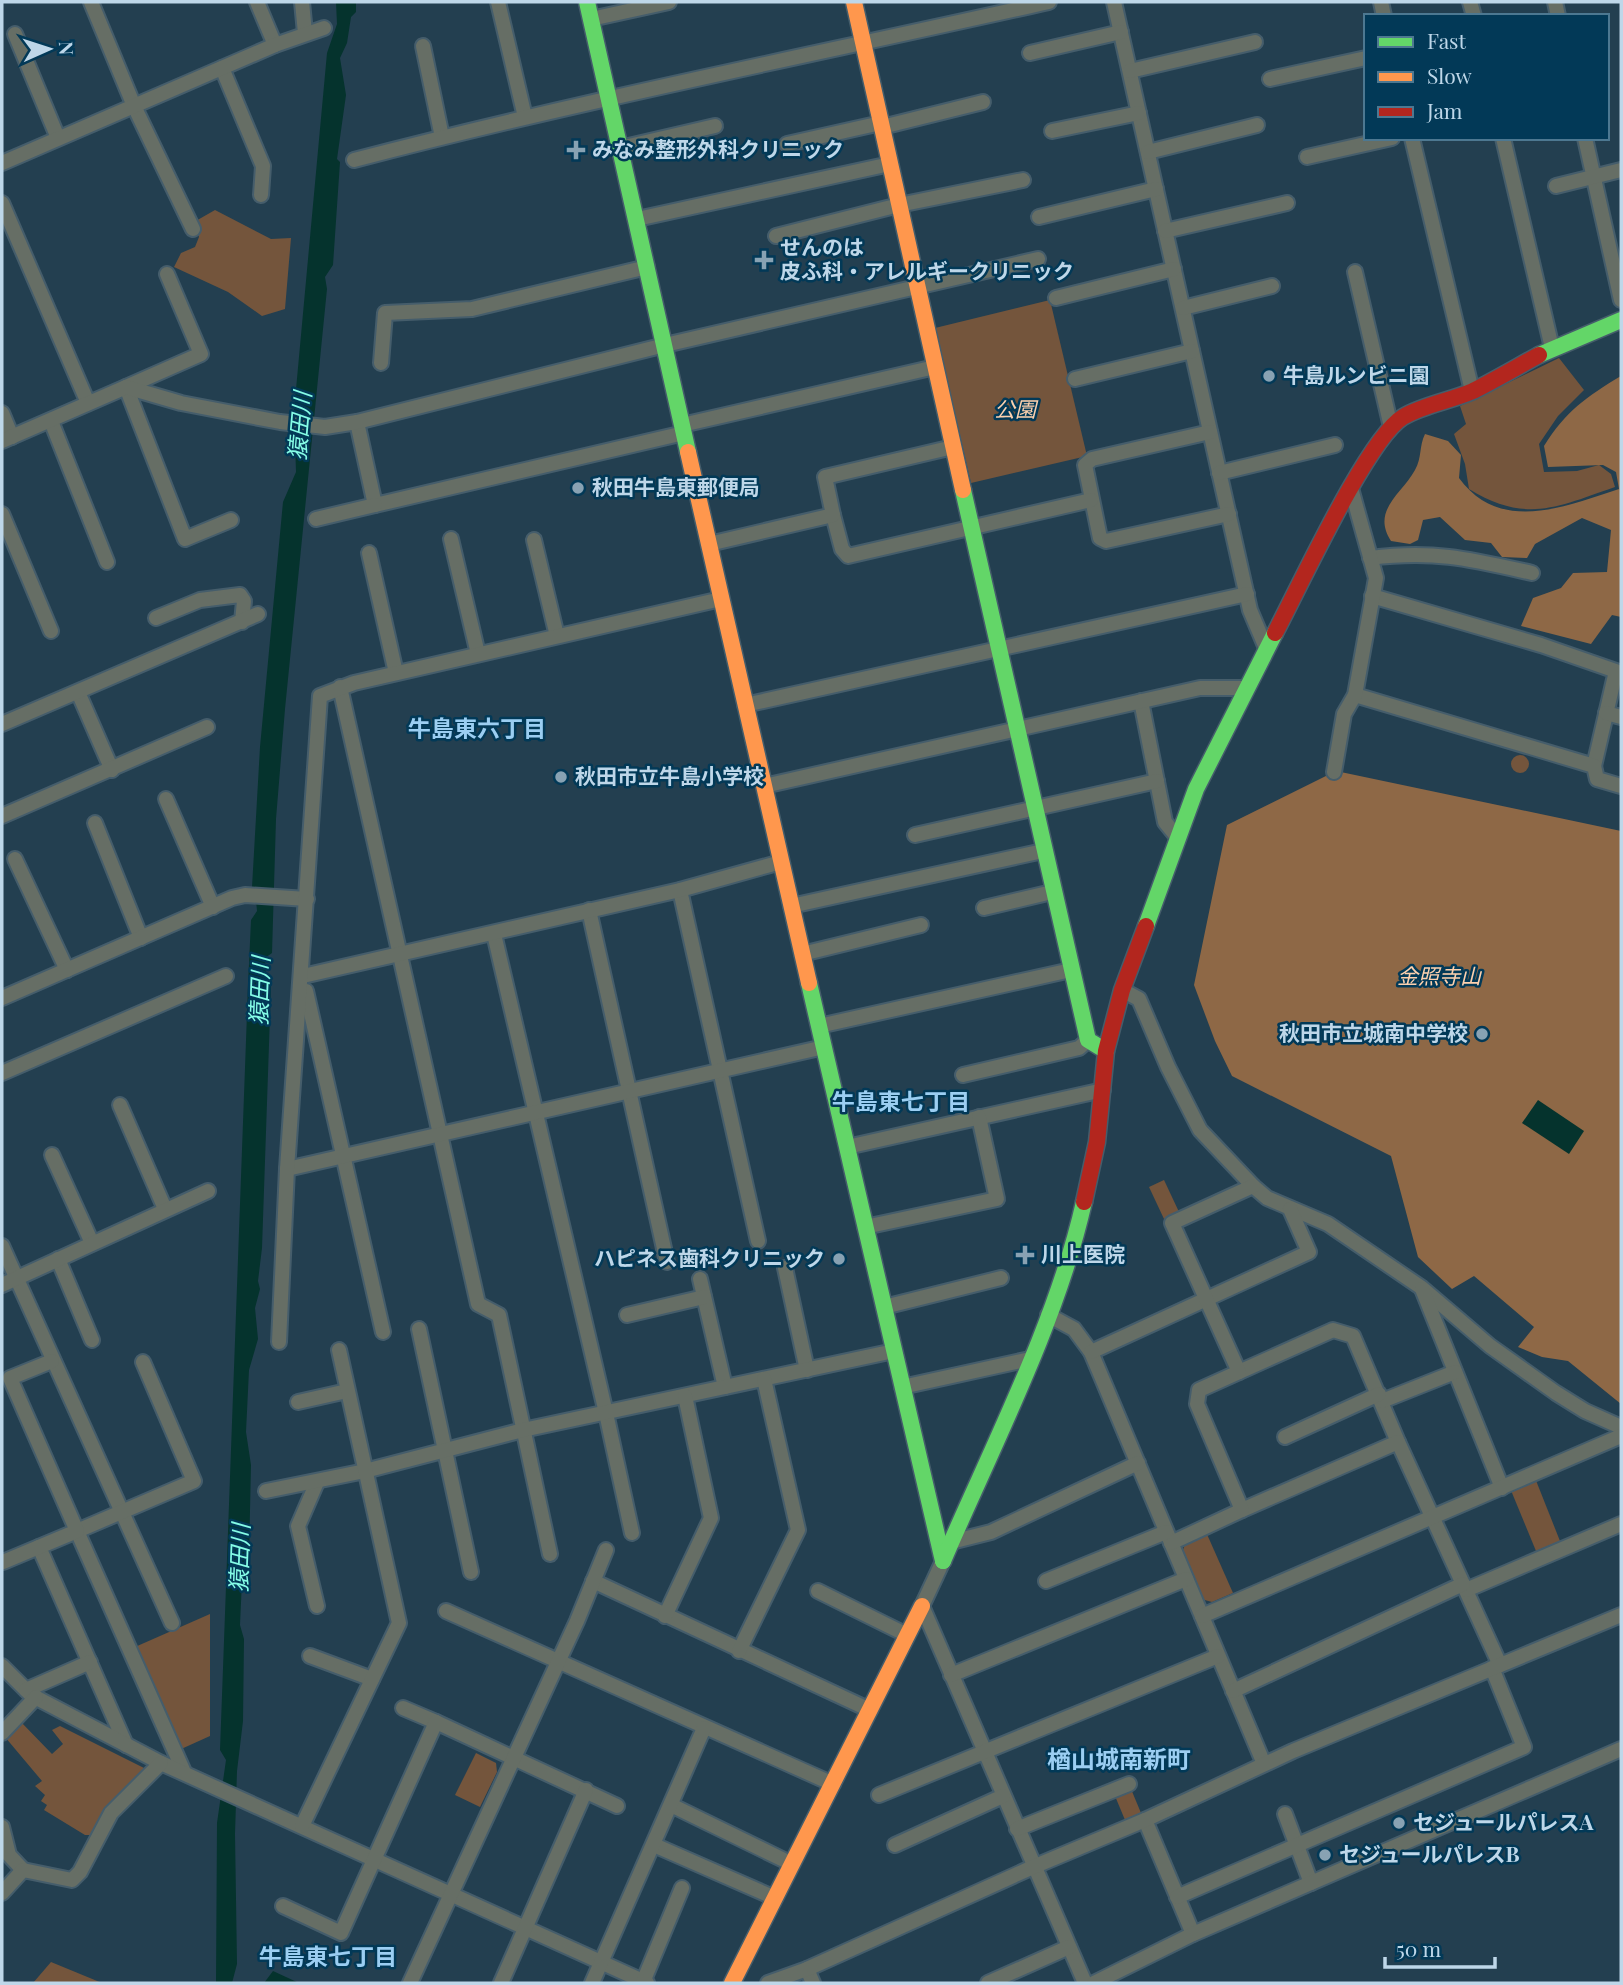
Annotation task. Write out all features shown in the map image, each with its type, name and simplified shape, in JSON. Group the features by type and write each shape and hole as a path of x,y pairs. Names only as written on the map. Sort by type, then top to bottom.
{"street":[{"path":"91,2 134,106 193,229"},
{"path":"257,2 275,45"},
{"path":"302,2 305,33"},
{"path":"498,2 524,117"},
{"path":"587,2 745,705 943,1561"},
{"path":"591,19 669,2"},
{"path":"853,2 1052,892 1088,1040 1106,1051"},
{"path":"355,160 524,117 864,45 1049,2"},
{"path":"1114,2 1247,594 1266,648"},
{"path":"2,163 275,45 324,28"},
{"path":"1030,53 1121,32"},
{"path":"15,34 58,138"},
{"path":"1130,71 1255,42"},
{"path":"424,46 442,137"},
{"path":"1270,79 1364,58"},
{"path":"222,68 263,166 261,195"},
{"path":"786,144 984,103"},
{"path":"1052,131 1139,113"},
{"path":"1148,152 1257,125"},
{"path":"620,148 715,127"},
{"path":"1307,158 1384,140"},
{"path":"1412,140 1472,390"},
{"path":"1503,140 1552,348"},
{"path":"1586,140 1621,300"},
{"path":"637,219 890,164"},
{"path":"1556,186 1621,170"},
{"path":"776,236 899,205 1023,180"},
{"path":"1039,217 1156,189"},
{"path":"2,203 88,403"},
{"path":"1166,231 1287,203"},
{"path":"126,387 181,402 280,422 325,427 357,422 665,345 1038,259"},
{"path":"381,363 386,313 472,309 647,267"},
{"path":"1056,298 1174,269"},
{"path":"1355,272 1391,426"},
{"path":"2,414 7,439 201,354 167,274"},
{"path":"1182,308 1272,286"},
{"path":"732,1983 922,1606 1048,1314 1074,1244 1097,1142 1106,1051 1122,990 1196,789 1266,648 1391,426 1403,416 1472,390 1552,348 1621,320"},
{"path":"1075,379 1192,351"},
{"path":"316,519 935,367"},
{"path":"126,387 185,539 231,520"},
{"path":"51,421 107,562"},
{"path":"357,422 375,505"},
{"path":"1210,432 1092,459 1084,465 1091,500 1100,538 1106,541 1229,514"},
{"path":"1219,473 1335,445"},
{"path":"953,447 825,477 842,549 848,556 1091,500"},
{"path":"1334,772 1344,715 1355,695 1376,578 1352,492"},
{"path":"2,514 51,631"},
{"path":"709,544 833,515"},
{"path":"452,539 478,654"},
{"path":"534,540 557,636"},
{"path":"369,553 396,673"},
{"path":"1370,558 1410,553 1451,555 1532,573"},
{"path":"745,705 1247,594"},
{"path":"156,618 200,600 240,595 244,601 242,622"},
{"path":"1372,596 1541,645 1616,671 1594,766 1597,779 1621,786"},
{"path":"279,1342 287,1169 303,976 320,696 341,687 396,673 721,599"},
{"path":"2,724 258,614"},
{"path":"341,687 478,1304 499,1315 550,1554"},
{"path":"764,786 1200,688 1246,688"},
{"path":"78,692 112,770"},
{"path":"1355,695 1594,766"},
{"path":"1140,701 1165,822 1178,838"},
{"path":"1606,713 1621,717"},
{"path":"2,816 207,727"},
{"path":"915,835 1157,781"},
{"path":"166,799 213,907"},
{"path":"95,823 141,938"},
{"path":"791,906 1043,851"},
{"path":"15,859 67,970"},
{"path":"303,976 680,890 781,862"},
{"path":"680,890 758,1241"},
{"path":"984,908 1052,892"},
{"path":"2,998 245,895 307,899"},
{"path":"589,910 667,1262"},
{"path":"802,954 921,925"},
{"path":"494,934 607,1412 632,1533"},
{"path":"819,1026 1071,970"},
{"path":"2,1073 226,976"},
{"path":"303,976 383,1332"},
{"path":"1122,990 1139,999 1199,1130 1267,1198 1328,1224 1422,1288 1490,1346 1556,1393 1585,1411 1621,1427"},
{"path":"963,1075 1079,1048 1088,1040"},
{"path":"287,1169 824,1047"},
{"path":"847,1147 1103,1090"},
{"path":"120,1105 165,1209"},
{"path":"865,1227 997,1199 979,1117"},
{"path":"52,1155 92,1243"},
{"path":"1239,1372 1172,1223 1254,1186"},
{"path":"9,1282 208,1191"},
{"path":"1091,1352 1309,1252 1290,1209"},
{"path":"2,1246 9,1282 52,1361 172,1623"},
{"path":"58,1259 92,1340"},
{"path":"785,1268 807,1370"},
{"path":"884,1307 1002,1278"},
{"path":"700,1279 725,1387"},
{"path":"1422,1288 1502,1488"},
{"path":"627,1315 704,1297"},
{"path":"1048,1314 1074,1329 1091,1352 1264,1764"},
{"path":"419,1329 471,1572"},
{"path":"1177,1897 1524,1747 1465,1587 1353,1336 1333,1331 1199,1390 1197,1404 1242,1510"},
{"path":"302,1826 399,1623 339,1350"},
{"path":"266,1491 365,1471 523,1430 894,1351"},
{"path":"902,1387 1030,1359"},
{"path":"52,1361 10,1378 184,1772"},
{"path":"3,1562 194,1481 143,1362"},
{"path":"1285,1437 1381,1398 1455,1372"},
{"path":"739,1651 797,1530 764,1379"},
{"path":"298,1402 347,1391"},
{"path":"665,1616 711,1518 685,1396"},
{"path":"1202,1616 1621,1436"},
{"path":"1046,1581 1242,1510 1398,1442"},
{"path":"951,1542 991,1532 1138,1464"},
{"path":"317,1482 298,1526 317,1606"},
{"path":"1233,1691 1465,1587 1621,1524"},
{"path":"39,1547 126,1745"},
{"path":"410,1983 558,1662 606,1550"},
{"path":"951,1675 1186,1579"},
{"path":"593,1581 870,1710"},
{"path":"818,1591 907,1635"},
{"path":"922,1606 1085,1983"},
{"path":"446,1611 832,1784"},
{"path":"768,1983 807,1969 1033,1867 1145,1820 1264,1764 1621,1615"},
{"path":"310,1656 372,1679"},
{"path":"879,1795 1218,1656"},
{"path":"2,1733 31,1694 90,1662"},
{"path":"2,1667 31,1694 161,1763 645,1982 682,1888"},
{"path":"403,1708 514,1756 617,1805"},
{"path":"283,1906 341,1934 436,1722"},
{"path":"593,1983 704,1728"},
{"path":"1094,1983 1193,1934 1621,1749"},
{"path":"2,1827 9,1854 23,1870 72,1880 80,1872 111,1813 161,1763"},
{"path":"1017,1829 1129,1784"},
{"path":"501,1983 586,1790"},
{"path":"895,1845 1003,1796"},
{"path":"671,1805 792,1864"},
{"path":"1285,1814 1311,1883"},
{"path":"1145,1820 1193,1934"},
{"path":"653,1844 775,1898"},
{"path":"2,1893 23,1870"},
{"path":"988,1983 1069,1947"},
{"path":"807,1969 813,1983"}],"green space":[{"path":"215,210 271,239 291,238 285,309 262,316 228,292 174,267 181,253 195,247 199,237 194,222"},
{"name":"公園","path":"1050,300 1087,456 971,483 935,328"},
{"path":"1559,358 1584,390 1558,416 1539,444 1544,472 1577,471 1599,465 1611,474 1615,487 1576,501 1542,509 1508,506 1469,489 1465,464 1454,434 1466,424 1460,406"},
{"path":"1621,376 1621,617 1612,615 1591,644 1521,626 1533,598 1561,588 1573,573 1607,572 1611,530 1582,518 1535,544 1527,558 1502,557 1491,543 1465,540 1440,517 1423,520 1418,540 1410,544 1391,541 1384,520 1386,511 1415,470 1425,434 1448,441 1461,455 1459,478 1475,495 1494,506 1513,511 1534,511 1577,503 1619,489 1616,472 1603,465 1548,467 1544,446 1560,423 1578,406"},
{"path":"1516,755 1524,755 1529,764 1527,771 1516,773 1511,768 1511,760"},
{"name":"金照寺山","path":"1336,771 1621,831 1621,1404 1568,1361 1542,1357 1518,1347 1534,1327 1474,1276 1452,1289 1418,1257 1391,1156 1232,1076 1215,1041 1194,985 1227,825"},
{"path":"1164,1180 1179,1212 1164,1219 1149,1187"},
{"path":"1535,1478 1560,1541 1536,1551 1510,1488"},
{"path":"1206,1532 1233,1593 1212,1602 1201,1599 1182,1553 1186,1541"},
{"path":"210,1614 210,1736 179,1750 135,1647"},
{"path":"20,1721 52,1754 63,1744 52,1730 60,1726 148,1770 93,1835 85,1835 44,1810 47,1805 41,1801 45,1795 35,1786 42,1781 5,1737"},
{"path":"476,1753 496,1763 497,1772 480,1807 455,1795"},
{"path":"1131,1789 1141,1813 1125,1820 1115,1796"},
{"path":"51,1962 102,1983 33,1983"}],"water":[{"name":"猿田川","path":"336,2 356,2 356,12 351,17 347,43 340,58 346,95 337,159 340,162 333,265 325,277 327,289 276,819 272,953 265,958 266,976 271,986 262,1248 258,1281 260,1289 255,1308 258,1339 249,1370 246,1432 251,1465 249,1556 242,1580 240,1625 244,1639 243,1721 237,1771 235,1834 237,1964 232,1983 216,1983 217,1823 226,1760 220,1750 248,986 251,920 257,911 255,890 252,887 260,747 283,502 296,472 294,411 327,53 337,24"},
{"path":"1538,1100 1584,1131 1569,1154 1522,1123"},
{"path":"273,1971 299,1983 264,1983"}],"traffic: fast":[{"path":"587,2 688,452"},
{"path":"1539,355 1621,320"},
{"path":"963,490 1088,1040 1106,1051"},
{"path":"1146,926 1196,789 1275,633"},
{"path":"809,983 943,1561"},
{"path":"943,1561 1022,1384 1057,1293 1084,1202"}],"traffic: slow":[{"path":"854,2 963,490"},
{"path":"688,452 809,983"},
{"path":"732,1983 922,1606"}],"traffic: jam":[{"path":"1275,633 1353,484 1388,431 1403,417 1473,391 1539,355"},
{"path":"1084,1202 1097,1142 1106,1051 1122,990 1146,926"}],"place":[{"name":"みなみ整形外科クリニック","path":"576,150"},
{"name":"せんのは 皮ふ科・アレルギークリニック","path":"764,260"},
{"name":"牛島ルンビニ園","path":"1269,376"},
{"name":"秋田牛島東郵便局","path":"578,488"},
{"name":"秋田市立牛島小学校","path":"561,777"},
{"name":"秋田市立城南中学校","path":"1482,1034"},
{"name":"川上医院","path":"1025,1255"},
{"name":"ハピネス歯科クリニック","path":"839,1259"},
{"name":"セジュールパレスA","path":"1399,1823"},
{"name":"セジュールパレスB","path":"1325,1855"}],"district":[{"name":"牛島東六丁目","path":"477,729"},
{"name":"牛島東七丁目","path":"901,1102"},
{"name":"楢山城南新町","path":"1119,1760"},
{"name":"牛島東七丁目","path":"328,1957"}]}
